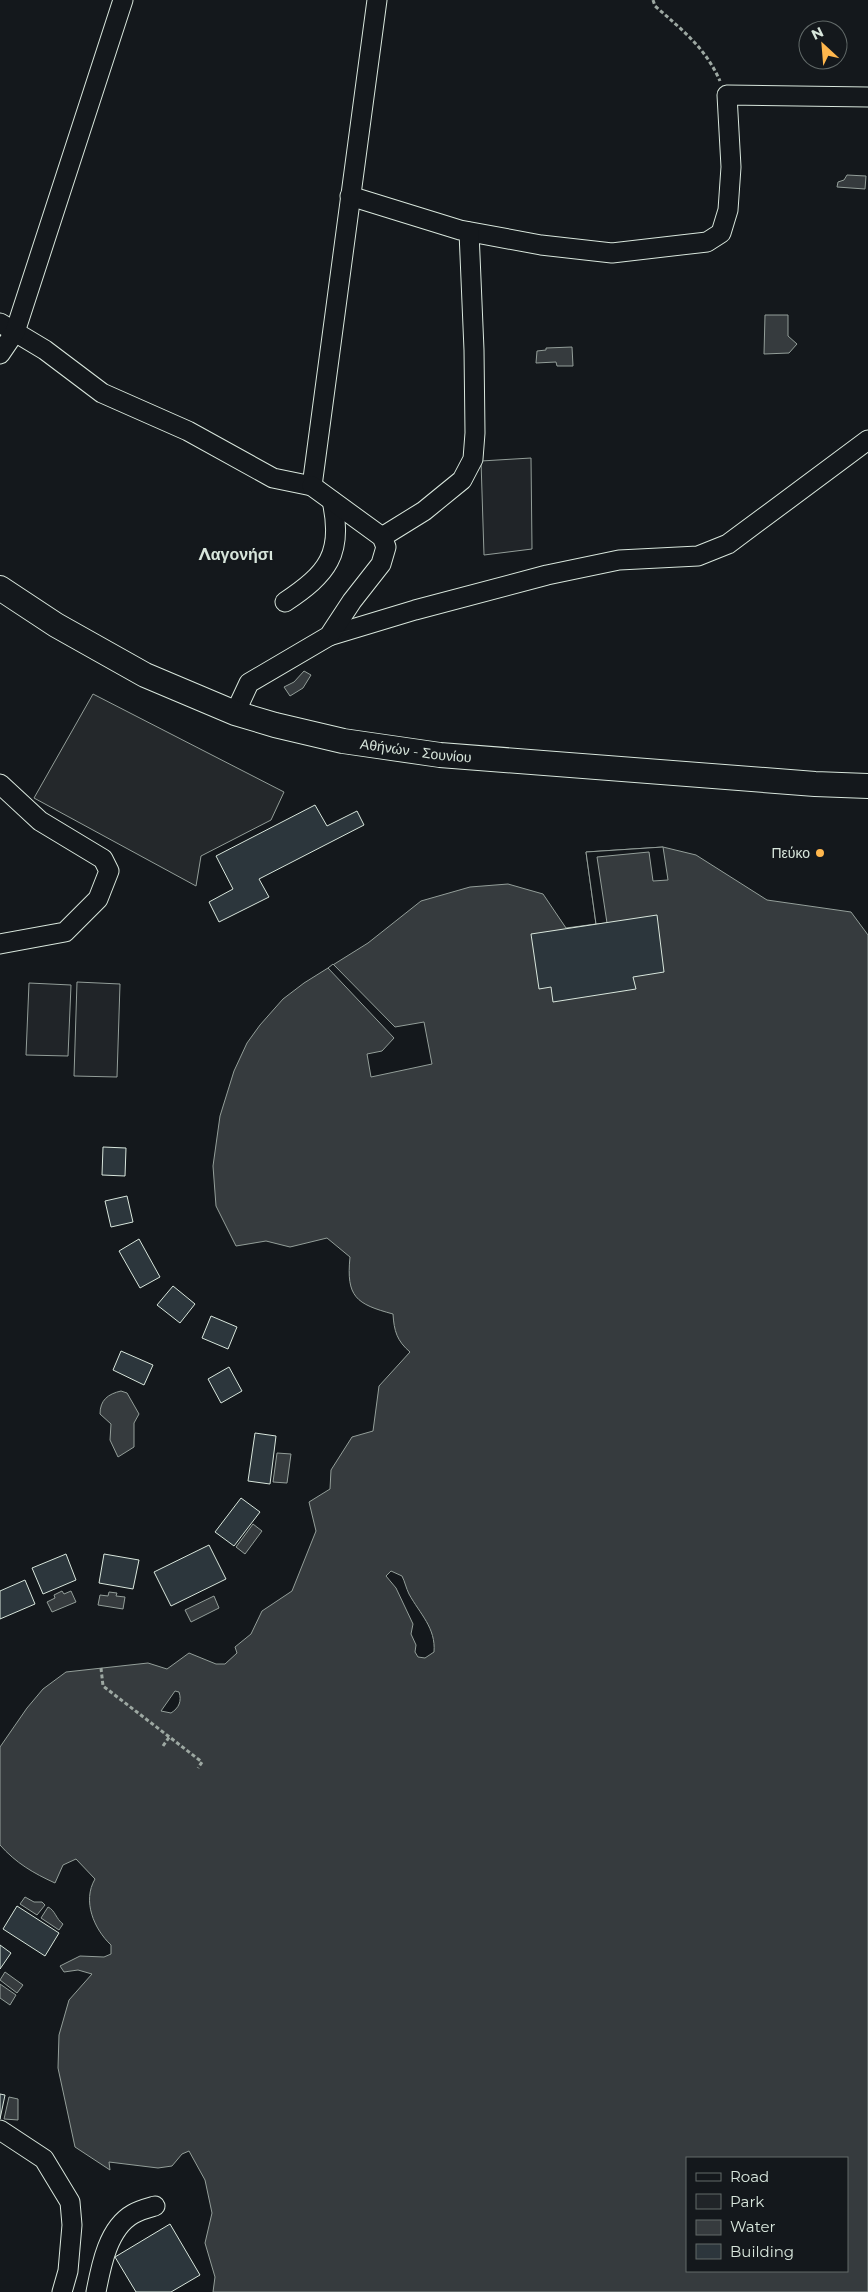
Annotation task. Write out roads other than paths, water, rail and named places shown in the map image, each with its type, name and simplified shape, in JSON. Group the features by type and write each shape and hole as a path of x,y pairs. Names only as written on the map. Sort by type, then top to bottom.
{"main road":[{"name":"Αθήνών - Σουνίου","path":"0,588 56,625 145,675 235,713 343,741 440,755 815,784 868,786"}],"street":[{"path":"0,354 123,0"},
{"path":"312,486 377,0"},
{"path":"350,196 470,232 541,246 612,254 707,242 721,232 728,210 732,167 727,95 868,97"},
{"path":"382,537 424,511 462,480 473,459 475,433 474,350 470,232"},
{"path":"8,328 83,376 102,393 188,431 274,478 312,486 382,537 386,547 380,564 329,636"},
{"path":"235,713 249,683 329,636 415,610 547,575 619,560 698,556 728,544 868,440"},
{"path":"285,602 302,591 321,572 334,552 337,525 332,502"},
{"path":"0,784 40,822 103,859 109,871 98,899 65,932 0,944"},
{"path":"0,2130 44,2159 70,2202 71,2234 68,2271 62,2292"},
{"path":"96,2292 102,2264 118,2227 133,2214 155,2206"}],"water":[{"path":"847,175 866,176 865,189 837,187 838,182 844,180"},
{"path":"765,315 788,315 788,336 797,344 789,353 764,354"},
{"path":"572,347 573,366 557,366 556,362 536,363 537,351 546,350 546,348"},
{"path":"304,671 311,675 303,688 290,696 284,687 294,682"},
{"path":"663,847 696,855 767,900 851,912 868,935 868,2292 213,2292 215,2277 205,2243 212,2213 205,2180 189,2151 182,2154 172,2166 158,2168 109,2162 110,2170 75,2147 58,2068 59,2035 69,2000 92,1974 78,1970 64,1972 60,1966 80,1956 104,1957 111,1954 111,1945 95,1923 92,1914 90,1896 91,1887 95,1879 76,1859 63,1865 55,1883 25,1867 0,1845 0,1747 27,1708 43,1689 66,1672 148,1663 167,1669 189,1653 216,1664 225,1664 237,1653 235,1647 251,1634 262,1611 292,1591 316,1531 309,1502 330,1489 331,1470 352,1437 373,1431 379,1386 410,1352 397,1335 393,1314 370,1306 356,1297 350,1281 350,1257 327,1238 290,1247 266,1241 236,1246 216,1206 213,1166 220,1116 234,1071 247,1043 260,1025 283,999 304,983 368,943 421,901 470,887 508,884 543,894 566,928 596,924 586,852","holes":["391,1571 402,1576 409,1594 430,1628 434,1652 425,1658 418,1657 415,1652 416,1645 411,1634 413,1624 396,1588 386,1576","175,1691 179,1692 180,1695 180,1701 176,1709 171,1713 161,1711"]},
{"path":"121,1391 127,1393 139,1414 134,1423 134,1447 118,1457 110,1440 111,1424 100,1414 100,1409 106,1398"},
{"path":"277,1453 291,1454 287,1483 273,1482"},
{"path":"253,1524 262,1531 245,1554 236,1547"},
{"path":"62,1591 64,1594 71,1591 76,1602 52,1612 47,1602 55,1598 54,1595"},
{"path":"109,1592 117,1593 116,1596 125,1597 123,1609 98,1605 100,1595 108,1596"},
{"path":"214,1596 219,1608 191,1622 185,1610"},
{"path":"25,1897 34,1902 42,1902 45,1905 37,1915 20,1904"},
{"path":"48,1907 63,1924 59,1930 41,1918"},
{"path":"5,1972 23,1985 17,1993 0,1980"},
{"path":"0,1984 16,1995 10,2005 0,1998"},
{"path":"9,2097 18,2099 18,2120 4,2119"}],"place":[{"name":"Πεύκο","path":"820,853"}],"district":[{"name":"Λαγονήσι","path":"236,554"}]}
